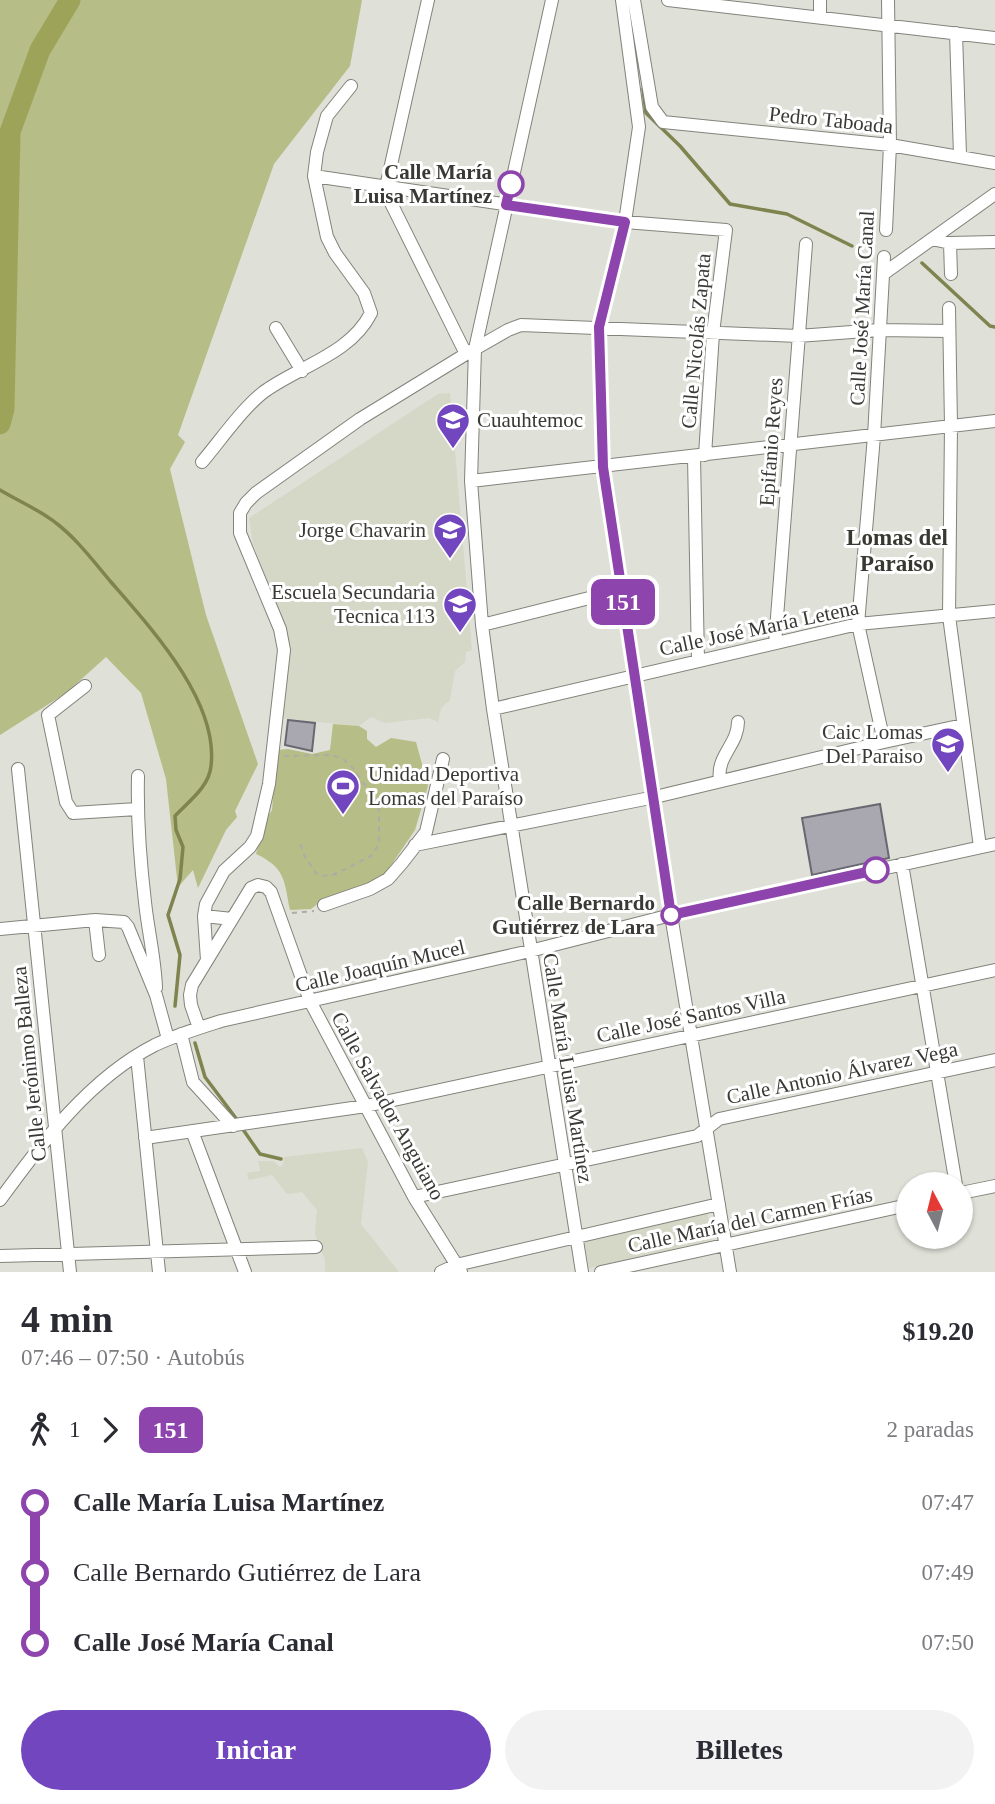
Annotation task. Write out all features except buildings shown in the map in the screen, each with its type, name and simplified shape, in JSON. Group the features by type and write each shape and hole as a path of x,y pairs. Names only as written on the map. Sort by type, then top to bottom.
{"street":[{"path":"428,0 386,187 388,197 470,352"},
{"name":"Calle María Luisa Martínez","path":"552,0 470,352 471,481 482,625 493,709 582,1272"},
{"path":"622,0 639,127 625,222 599,327 603,467 671,915 730,1272"},
{"name":"Pedro Taboada","path":"634,0 652,107 663,122 890,145 995,163"},
{"path":"668,0 756,5 820,17 995,38"},
{"path":"820,0 820,17"},
{"name":"Calle José María Canal","path":"886,230 890,145 888,0"},
{"path":"956,33 960,155"},
{"path":"202,461 266,390 352,339 371,313 364,293 335,253 327,237 314,176 317,152 327,116 351,86"},
{"path":"314,176 625,222"},
{"path":"883,274 995,194"},
{"name":"Calle Nicolás Zapata","path":"625,222 726,230 699,456 698,661"},
{"path":"932,239 950,243 995,242"},
{"path":"950,243 951,274"},
{"name":"Epifanio Reyes","path":"775,643 806,244"},
{"name":"Calle José María Canal","path":"884,257 874,436 858,624 884,741"},
{"path":"949,308 949,616 979,847"},
{"path":"207,960 204,916 206,904 224,871 250,848 257,836 269,784 284,650 280,629 240,533 240,513 256,493 360,419 470,352 521,325 798,337 879,330 949,331"},
{"path":"276,328 302,371"},
{"path":"471,481 995,421"},
{"path":"482,625 621,590"},
{"name":"Calle José María Letena","path":"493,709 858,624 995,611"},
{"path":"85,686 48,715 66,802 73,813 138,809"},
{"path":"720,780 722,757 734,742 738,733 738,722"},
{"path":"415,845 654,797 884,741 963,725"},
{"path":"324,905 370,888 388,878 426,832 443,758"},
{"name":"Calle Jerónimo Balleza","path":"18,769 70,1272"},
{"path":"138,776 145,904 154,950 156,995"},
{"name":"Calle Joaquín Mucel","path":"0,1200 81,1101 137,1056 181,1034 221,1021 530,951 671,915 995,844"},
{"path":"902,864 954,1172"},
{"name":"Calle Salvador Anguiano","path":"232,919 251,887 258,885 271,892 310,1001 415,1197 459,1268"},
{"path":"199,1028 190,995 195,977 232,919 204,916"},
{"path":"95,920 99,955"},
{"path":"0,929 95,920 124,922 156,995 168,1040"},
{"name":"Calle José Santos Villa","path":"145,1138 366,1106 995,970"},
{"path":"181,1034 193,1082 233,1126"},
{"path":"137,1056 159,1272"},
{"name":"Calle Antonio Álvarez Vega","path":"415,1197 697,1136 719,1119 995,1060"},
{"path":"192,1131 245,1272"},
{"path":"973,1191 995,1186"},
{"name":"Calle María del Carmen Frías","path":"441,1272 719,1204"},
{"name":"Calle María del Carmen Frías","path":"601,1272 896,1208"},
{"path":"0,1256 316,1247"}],"path":[{"path":"272,755 332,755 343,759 379,804 379,844 371,856 333,875 323,876 316,873 300,844"},
{"path":"279,914 312,912 324,905"}],"shaded area":[{"path":"450,393 472,650 466,652 465,662 455,671 450,700 441,708 438,722 429,718 385,723 371,717 359,726 279,718 289,646 253,543 249,518 438,394"},
{"path":"362,1148 368,1162 361,1224 399,1272 325,1272 325,1260 315,1234 317,1210 302,1192 287,1194 272,1175 249,1180 247,1173 260,1171 258,1161 273,1161 280,1167 284,1157"},
{"path":"707,1212 712,1240 589,1268 584,1240"}],"green space":[{"path":"0,0 362,0 350,66 274,164 178,435 185,442 170,469 206,615 258,764 235,811 237,817 226,830 198,888 193,870 178,887 166,779 141,693 106,657 66,693 0,735"},
{"name":"Unidad Deportiva Lomas del Paraíso","path":"333,724 359,726 367,731 367,739 376,747 391,738 416,742 428,786 415,830 381,880 320,902 311,909 290,910 282,876 266,859 256,854 264,822 272,810 277,750 288,749 312,754 330,750"}],"waterway":[{"path":"0,424 4,409 10,132 40,50 70,0"},
{"path":"643,89 646,113 680,146 730,204 787,214 852,246"},
{"path":"922,263 990,326 995,327"},
{"path":"0,490 50,518 85,551 179,666 204,716 211,741 209,774 198,793 175,816 176,830 183,847 180,879 168,915 180,955 175,1006"},
{"path":"195,1043 205,1077 238,1121"},
{"path":"242,1128 260,1154 281,1159"}],"bus line":[{"name":"151","path":"511,184 506,205 625,222 599,327 603,467 671,915 876,870"}],"place":[{"name":"Calle María Luisa Martínez","path":"511,184"},
{"name":"Cuauhtemoc","path":"453,450"},
{"name":"Jorge Chavarin","path":"450,560"},
{"name":"Escuela Secundaria Tecnica 113","path":"460,634"},
{"name":"Caic Lomas Del Paraiso","path":"948,774"},
{"name":"Unidad Deportiva Lomas del Paraíso","path":"343,816"},
{"name":"Calle Bernardo Gutiérrez de Lara","path":"671,915"}],"district":[{"name":"Lomas del Paraíso","path":"897,550"}]}
